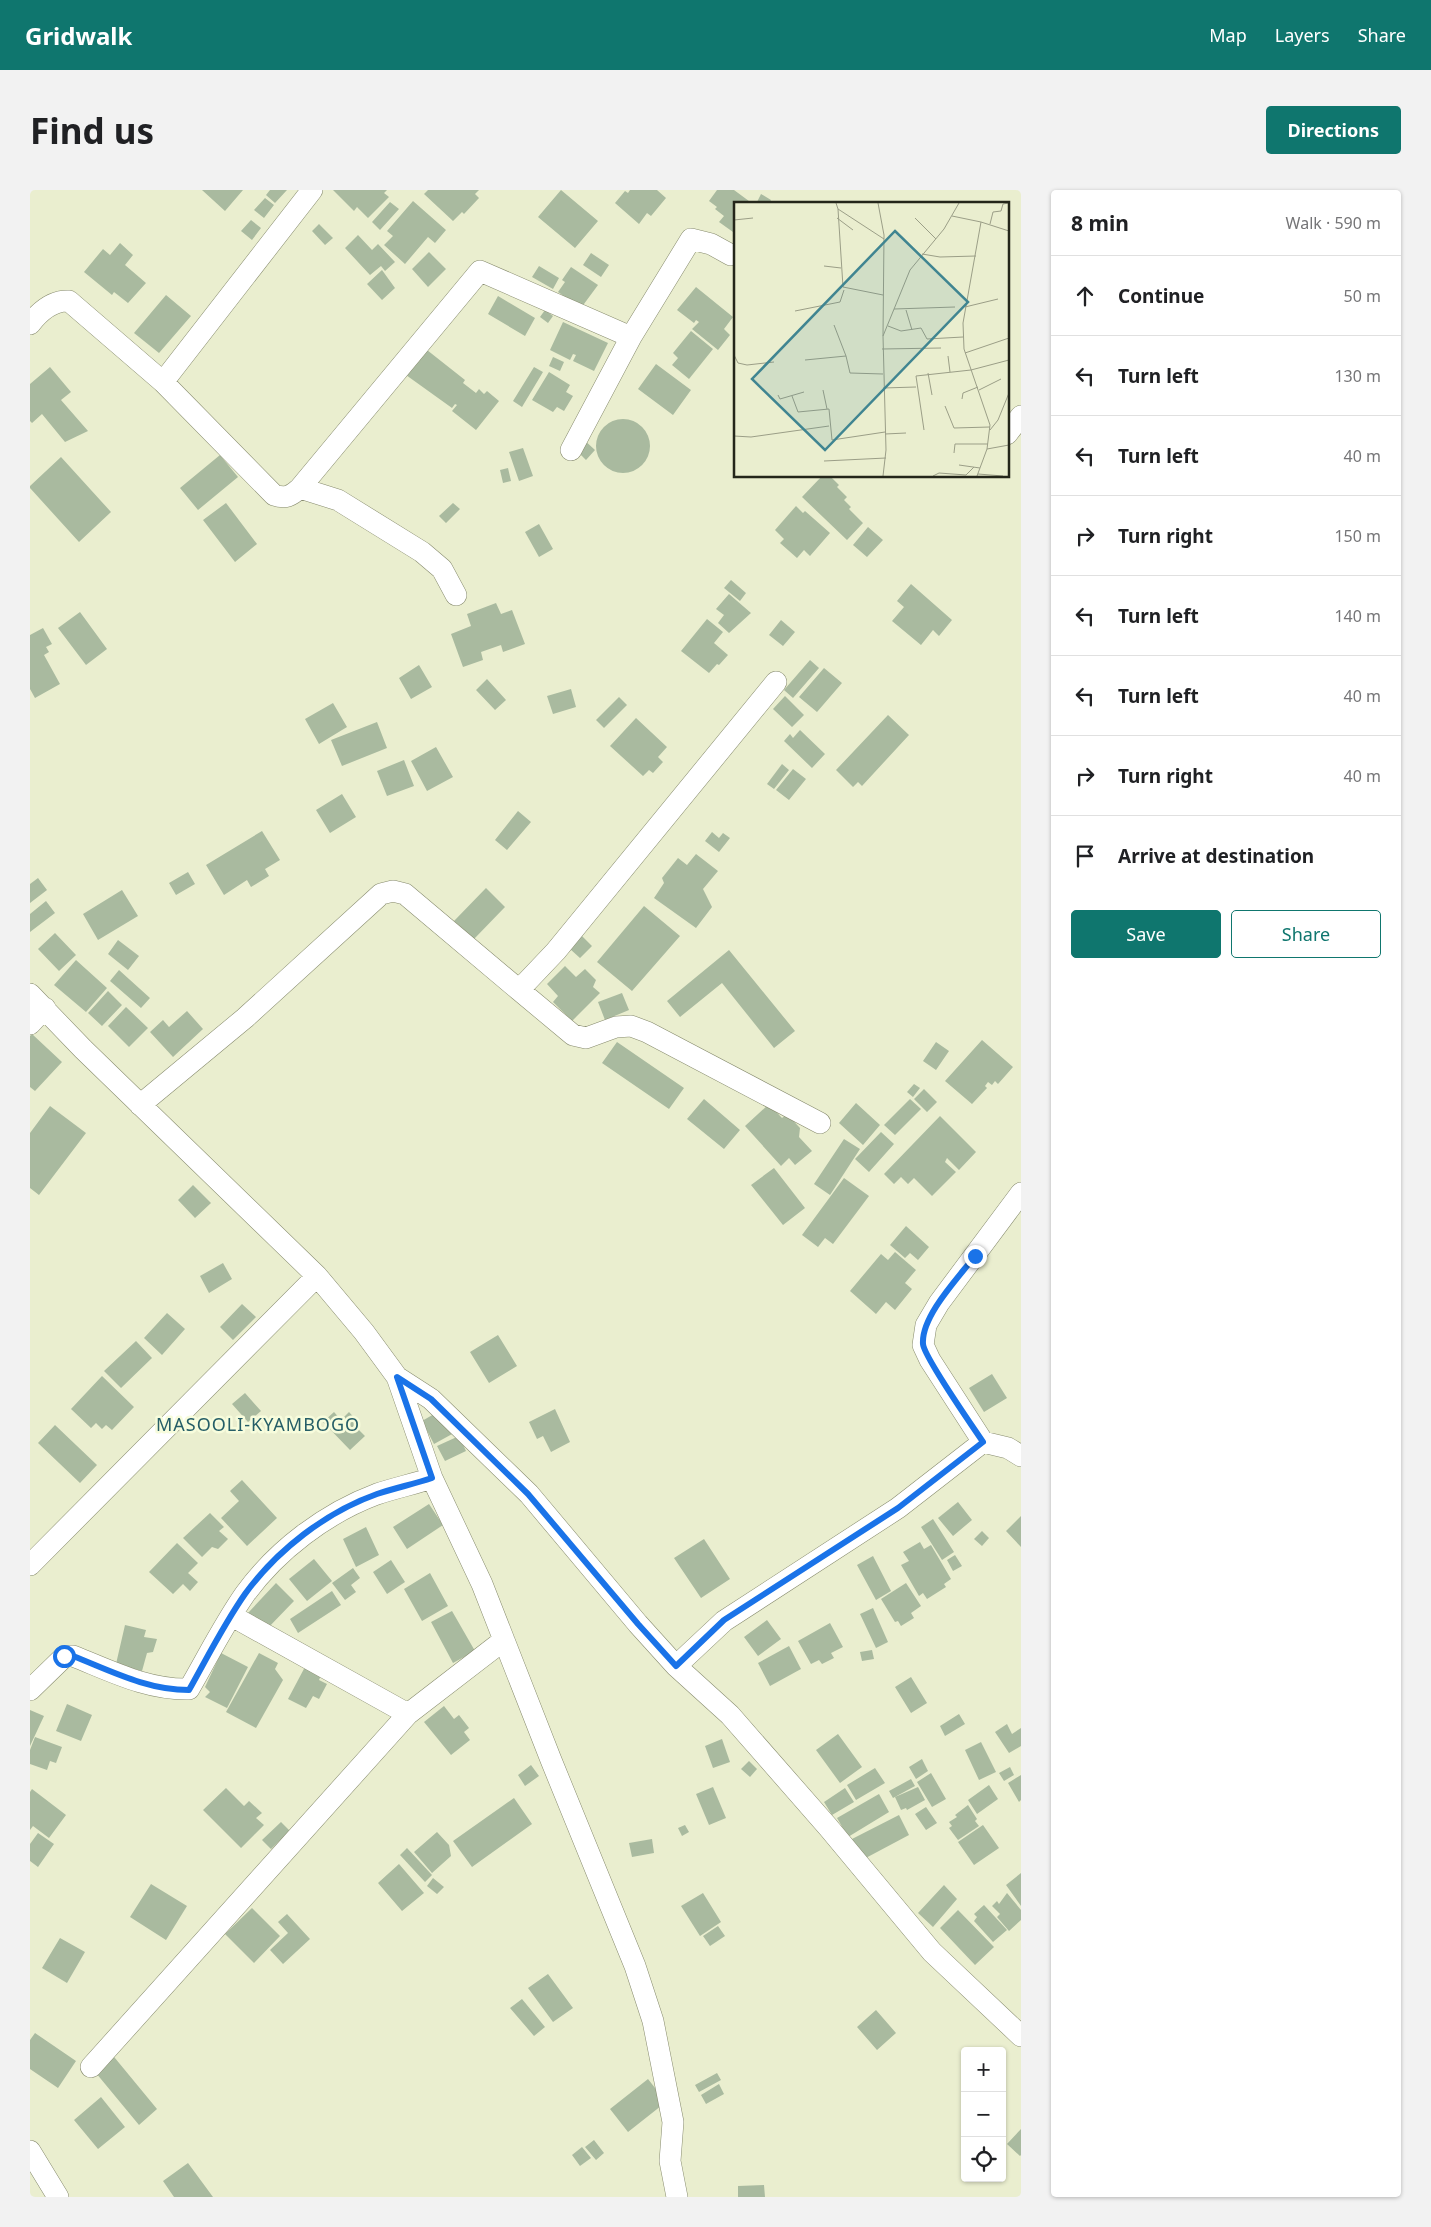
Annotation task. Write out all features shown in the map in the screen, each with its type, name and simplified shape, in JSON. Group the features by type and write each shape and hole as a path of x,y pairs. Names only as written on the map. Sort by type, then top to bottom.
{"street":[{"path":"163,382 312,190"},
{"path":"571,450 631,337 691,239 711,244 731,255"},
{"path":"30,324 45,308 53,303 69,301 163,382 274,495 283,498 291,496 300,488 480,270 631,337"},
{"path":"1008,433 1021,416"},
{"path":"300,488 338,500 422,552 442,570 456,595"},
{"path":"519,990 556,951 776,682"},
{"path":"140,1106 245,1018 381,894 393,891 405,894 573,1035 586,1038 616,1027 631,1026 655,1036 820,1123"},
{"path":"30,1024 38,1001 140,1106 317,1276 364,1332 397,1377 432,1478 482,1584 635,1966 653,2021 673,2122 670,2161 676,2197"},
{"path":"1021,1193 939,1303 926,1325 923,1345 930,1360 983,1442 1008,1448 1021,1456"},
{"path":"30,1565 317,1276"},
{"path":"397,1377 431,1399 528,1494 676,1666 730,1715 828,1827 932,1952 1021,2036"},
{"path":"676,1666 724,1620 898,1508 983,1442"},
{"path":"30,1690 64,1656 73,1656 147,1685 169,1690 189,1690 246,1593 277,1558 304,1533 336,1514 376,1495 432,1478"},
{"path":"232,1616 408,1714"},
{"path":"91,2067 408,1714 504,1640"},
{"path":"30,2151 58,2197"}],"building":[{"path":"202,190 243,190 225,211"},
{"path":"270,190 287,190 275,203 266,195"},
{"path":"333,190 387,190 384,193 389,197 368,218 357,207 354,211"},
{"path":"428,190 479,190 475,194 479,198 464,214 462,212 453,221 424,194"},
{"path":"561,190 598,221 575,248 538,217"},
{"path":"630,190 657,190 666,198 651,216 647,213 639,224 615,203 625,191 628,193"},
{"path":"717,190 734,190 750,202 734,202 733,232 719,222 724,216 709,201"},
{"path":"761,194 771,200 770,202 757,202"},
{"path":"265,198 274,205 264,218 254,210"},
{"path":"413,201 446,230 435,243 428,237 405,264 384,245 393,236 387,231"},
{"path":"390,202 399,209 380,230 372,222"},
{"path":"251,220 261,228 252,240 241,231"},
{"path":"319,224 333,238 325,245 312,231"},
{"path":"358,235 372,250 378,244 395,262 385,271 381,266 370,275 345,248"},
{"path":"120,243 133,255 125,265 146,283 128,303 114,292 112,295 84,272 103,249 110,255"},
{"path":"429,252 446,269 428,287 412,269"},
{"path":"591,253 609,265 601,277 583,265"},
{"path":"539,266 559,278 553,289 532,277"},
{"path":"571,267 598,285 581,308 558,292 565,282 562,280"},
{"path":"382,270 395,288 382,300 367,284"},
{"path":"696,287 733,317 724,329 730,335 718,350 692,329 699,322 696,320 694,323 677,310"},
{"path":"166,295 191,316 159,353 134,333"},
{"path":"498,296 535,318 525,336 488,314"},
{"path":"545,310 553,316 548,323 540,317"},
{"path":"563,322 608,343 594,371 573,361 576,355 573,354 570,360 550,350"},
{"path":"691,331 713,349 689,379 672,365 678,358 673,353"},
{"path":"427,350 465,380 463,383 476,393 479,389 484,394 487,391 499,401 476,430 452,411 457,405 455,404 452,408 406,375"},
{"path":"553,357 564,362 560,371 549,366"},
{"path":"656,364 691,390 673,415 638,389"},
{"path":"50,367 71,392 61,400 88,431 65,442 42,414 32,423 30,421 30,384"},
{"path":"534,367 543,372 522,407 513,401"},
{"path":"549,372 570,385 566,392 573,396 564,411 557,407 553,412 532,400"},
{"path":"618,419 628,419 638,423 646,431 650,446 646,461 638,469 628,473 618,473 608,469 600,461 596,451 596,441 600,431 608,423"},
{"path":"582,438 595,450 586,460 573,447"},
{"path":"523,448 533,476 519,481 509,452"},
{"path":"220,455 238,477 198,510 180,488"},
{"path":"61,457 111,512 79,542 30,488"},
{"path":"508,468 511,481 503,483 500,470"},
{"path":"820,478 832,478 839,485 837,487 847,497 844,500 851,507 849,509 863,523 847,540 802,497"},
{"path":"226,503 257,544 235,562 203,520"},
{"path":"453,503 460,509 446,523 439,516"},
{"path":"796,506 803,513 805,511 830,533 810,556 804,550 797,558 780,543 784,539 775,530"},
{"path":"539,524 553,549 539,557 525,532"},
{"path":"868,527 883,540 867,557 853,545"},
{"path":"731,580 746,593 740,601 724,588"},
{"path":"911,584 952,620 939,636 933,630 921,645 892,621 904,607 897,601"},
{"path":"729,594 751,613 729,633 718,623 724,615 716,609"},
{"path":"496,603 501,614 512,610 525,644 503,652 501,645 481,652 483,660 463,667 451,634 471,626 467,614"},
{"path":"80,612 107,649 86,665 58,628"},
{"path":"707,619 723,632 714,643 728,655 709,673 681,651"},
{"path":"781,620 795,632 783,646 769,635"},
{"path":"43,628 52,644 46,647 49,652 44,655 60,684 35,698 30,689 30,635"},
{"path":"810,660 819,668 793,698 784,690"},
{"path":"419,665 432,687 411,699 399,678"},
{"path":"824,668 842,683 817,712 799,697"},
{"path":"487,679 506,700 495,710 476,690"},
{"path":"571,689 576,707 553,714 547,696"},
{"path":"785,696 804,715 792,727 773,709"},
{"path":"619,697 627,705 604,728 596,720"},
{"path":"333,703 347,727 319,744 305,719"},
{"path":"888,715 909,735 862,786 858,782 853,787 836,770"},
{"path":"636,718 667,747 658,757 663,762 653,773 649,770 643,776 610,746"},
{"path":"377,722 387,748 342,766 331,740"},
{"path":"800,730 825,754 812,768 784,741 790,734 793,738"},
{"path":"436,747 453,777 427,791 411,761"},
{"path":"404,760 414,786 387,796 377,771"},
{"path":"782,764 789,770 774,789 767,784"},
{"path":"793,769 806,779 789,800 776,790"},
{"path":"342,794 356,817 330,833 316,810"},
{"path":"518,811 531,822 507,850 495,840"},
{"path":"262,831 280,860 265,869 269,876 251,887 247,880 224,895 206,865"},
{"path":"712,832 719,838 723,833 730,838 719,852 705,841"},
{"path":"696,854 718,871 703,889 712,907 696,928 654,898 664,883 662,878 678,858 687,865"},
{"path":"188,872 195,884 176,895 169,883"},
{"path":"38,878 47,890 30,903 30,884"},
{"path":"486,888 505,907 474,939 454,921"},
{"path":"122,890 138,916 98,940 83,914"},
{"path":"46,901 55,913 30,932 30,914"},
{"path":"644,906 680,936 632,991 597,962"},
{"path":"55,933 76,955 59,971 38,949"},
{"path":"582,936 592,946 580,958 570,949"},
{"path":"118,940 139,956 128,970 108,954"},
{"path":"729,950 795,1031 774,1048 722,983 680,1017 667,1001"},
{"path":"76,960 107,988 86,1012 54,985"},
{"path":"565,966 576,977 585,969 596,980 593,987 600,993 572,1021 553,1002 558,996 547,984"},
{"path":"119,970 150,998 141,1008 110,981"},
{"path":"108,991 122,1005 102,1026 88,1013"},
{"path":"622,993 629,1010 605,1020 598,1002"},
{"path":"126,1007 148,1028 129,1047 108,1026"},
{"path":"187,1011 203,1029 173,1057 150,1032 163,1020 169,1027"},
{"path":"32,1034 62,1062 35,1091 30,1087 30,1036"},
{"path":"982,1040 1013,1067 998,1084 995,1081 992,1085 988,1082 985,1086 987,1088 972,1104 945,1081"},
{"path":"617,1042 684,1088 669,1109 602,1063"},
{"path":"936,1042 949,1051 936,1070 923,1061"},
{"path":"914,1084 920,1088 913,1097 907,1092"},
{"path":"924,1089 937,1102 927,1112 914,1099"},
{"path":"704,1099 740,1130 724,1149 687,1119"},
{"path":"910,1099 921,1109 895,1135 884,1125"},
{"path":"856,1103 880,1125 863,1145 839,1123"},
{"path":"769,1104 782,1118 787,1114 800,1128 799,1137 812,1151 795,1165 789,1158 781,1166 745,1126"},
{"path":"50,1106 86,1133 39,1195 30,1188 30,1133"},
{"path":"940,1116 976,1152 959,1170 947,1158 945,1162 956,1172 932,1196 914,1178 908,1184 901,1177 894,1184 884,1174"},
{"path":"881,1132 894,1144 869,1172 855,1159"},
{"path":"844,1139 860,1149 830,1195 814,1184"},
{"path":"774,1168 805,1208 783,1225 751,1185"},
{"path":"844,1178 869,1196 833,1244 825,1238 818,1247 802,1235"},
{"path":"193,1185 211,1203 195,1218 178,1200"},
{"path":"906,1226 929,1247 918,1260 910,1253 905,1258 890,1245"},
{"path":"895,1252 916,1270 905,1283 912,1289 895,1310 886,1302 876,1314 850,1291 881,1254 888,1260"},
{"path":"223,1263 232,1279 209,1293 200,1276"},
{"path":"242,1304 256,1317 233,1340 220,1327"},
{"path":"167,1313 185,1329 162,1355 144,1338"},
{"path":"498,1335 517,1366 489,1383 470,1352"},
{"path":"136,1341 152,1358 121,1388 104,1371"},
{"path":"992,1374 1007,1398 984,1412 969,1388"},
{"path":"102,1376 134,1407 112,1430 106,1425 102,1429 96,1423 91,1428 71,1409"},
{"path":"245,1393 261,1411 248,1422 232,1404"},
{"path":"555,1409 570,1442 551,1452 543,1436 537,1439 529,1422"},
{"path":"441,1410 454,1433 434,1444 422,1421"},
{"path":"334,1412 341,1420 349,1412 360,1424 356,1427 365,1436 350,1450 323,1422"},
{"path":"55,1425 97,1465 80,1483 38,1443"},
{"path":"459,1436 466,1451 445,1461 437,1446"},
{"path":"242,1480 277,1518 247,1546 221,1518 239,1501 230,1491"},
{"path":"958,1502 972,1520 953,1536 938,1518"},
{"path":"429,1504 443,1525 407,1549 393,1527"},
{"path":"210,1513 224,1527 219,1531 228,1539 218,1549 212,1547 202,1557 183,1538"},
{"path":"1021,1516 1021,1547 1006,1531"},
{"path":"933,1519 954,1552 942,1560 921,1527"},
{"path":"366,1527 379,1555 356,1567 343,1539"},
{"path":"982,1531 989,1538 982,1546 974,1539"},
{"path":"704,1539 730,1579 701,1598 674,1558"},
{"path":"920,1542 924,1549 931,1545 951,1579 944,1584 946,1587 927,1599 923,1593 919,1596 901,1565 909,1561 903,1552"},
{"path":"177,1543 198,1563 188,1573 198,1582 190,1591 183,1584 173,1594 149,1572"},
{"path":"955,1555 962,1566 953,1571 947,1560"},
{"path":"873,1556 891,1591 876,1600 857,1565"},
{"path":"314,1559 332,1581 307,1601 289,1579"},
{"path":"391,1560 405,1582 387,1594 373,1572"},
{"path":"353,1568 360,1578 351,1585 356,1592 345,1600 332,1583"},
{"path":"430,1573 448,1606 422,1621 404,1589"},
{"path":"276,1583 294,1601 266,1630 248,1613"},
{"path":"906,1583 921,1606 911,1613 914,1618 901,1626 898,1621 895,1622 881,1599"},
{"path":"332,1591 341,1605 298,1633 290,1619"},
{"path":"873,1608 888,1642 876,1648 860,1614"},
{"path":"452,1611 475,1651 453,1663 431,1622"},
{"path":"767,1620 781,1639 758,1656 744,1637"},
{"path":"830,1623 843,1647 831,1653 834,1658 822,1664 819,1660 811,1664 798,1641"},
{"path":"125,1625 146,1630 144,1637 157,1639 153,1652 147,1653 142,1671 116,1664"},
{"path":"789,1646 801,1669 770,1686 758,1663"},
{"path":"872,1650 874,1659 862,1661 860,1652"},
{"path":"221,1653 248,1667 227,1708 205,1697 210,1692 205,1687"},
{"path":"259,1653 278,1663 275,1669 283,1680 256,1728 226,1712"},
{"path":"306,1665 322,1673 319,1680 327,1684 319,1699 313,1696 306,1708 288,1699"},
{"path":"911,1677 927,1703 911,1713 895,1687"},
{"path":"67,1704 92,1715 81,1741 56,1731"},
{"path":"444,1706 454,1719 459,1715 469,1728 464,1732 470,1740 451,1755 424,1722"},
{"path":"30,1710 44,1716 30,1746"},
{"path":"959,1714 965,1724 945,1736 940,1726"},
{"path":"1007,1724 1012,1734 1021,1728 1021,1746 1009,1753 995,1732"},
{"path":"838,1734 862,1767 840,1783 816,1750"},
{"path":"35,1737 62,1747 56,1763 50,1761 47,1770 30,1764 30,1750"},
{"path":"722,1739 730,1762 713,1768 705,1746"},
{"path":"981,1742 996,1772 979,1780 965,1750"},
{"path":"922,1759 928,1771 916,1779 909,1767"},
{"path":"749,1761 757,1769 750,1777 741,1769"},
{"path":"531,1765 539,1776 525,1786 518,1775"},
{"path":"1010,1767 1014,1775 1004,1781 999,1773"},
{"path":"875,1768 885,1783 856,1800 847,1785"},
{"path":"931,1773 946,1799 932,1807 917,1782"},
{"path":"1021,1775 1021,1800 1019,1802 1008,1783"},
{"path":"911,1779 915,1786 893,1798 889,1791"},
{"path":"989,1785 998,1799 977,1814 968,1800"},
{"path":"713,1787 726,1818 709,1825 696,1794"},
{"path":"918,1787 925,1800 907,1810 906,1808 901,1810 895,1797"},
{"path":"226,1788 244,1806 249,1801 262,1813 256,1818 264,1825 241,1848 203,1810"},
{"path":"845,1788 854,1802 832,1815 824,1802"},
{"path":"32,1789 66,1815 49,1838 33,1826 30,1830 30,1792"},
{"path":"879,1794 889,1812 848,1837 837,1818"},
{"path":"514,1798 532,1824 472,1867 453,1841"},
{"path":"968,1805 979,1826 958,1840 949,1828 952,1826 949,1822 957,1817 955,1815"},
{"path":"926,1807 937,1823 926,1830 915,1814"},
{"path":"899,1815 909,1835 862,1860 852,1839"},
{"path":"281,1822 290,1831 271,1849 262,1840"},
{"path":"685,1825 689,1832 682,1836 678,1828"},
{"path":"983,1825 999,1848 974,1865 958,1842"},
{"path":"437,1832 449,1845 451,1856 432,1873 414,1852"},
{"path":"38,1833 54,1844 38,1867 30,1861 30,1844"},
{"path":"652,1839 654,1853 632,1857 629,1843"},
{"path":"407,1848 432,1875 425,1882 400,1855"},
{"path":"399,1864 424,1893 402,1911 378,1883"},
{"path":"1021,1873 1021,1906 1006,1885"},
{"path":"433,1878 444,1887 437,1894 427,1886"},
{"path":"151,1884 187,1906 166,1940 130,1917"},
{"path":"944,1885 957,1899 933,1927 918,1913"},
{"path":"703,1893 721,1922 700,1936 681,1906"},
{"path":"1007,1893 1021,1910 1021,1920 1009,1931 997,1917 1000,1914 992,1906 997,1901 999,1904"},
{"path":"984,1905 1007,1930 993,1942 974,1921 977,1917 974,1914"},
{"path":"252,1908 280,1936 254,1963 225,1934"},
{"path":"958,1910 994,1947 975,1965 940,1928"},
{"path":"287,1914 310,1939 283,1964 270,1950 288,1933 278,1922"},
{"path":"718,1926 725,1936 710,1946 703,1936"},
{"path":"60,1938 85,1952 67,1983 42,1968"},
{"path":"548,1974 573,2008 553,2022 528,1988"},
{"path":"522,1999 545,2027 534,2036 510,2008"},
{"path":"876,2010 896,2033 877,2050 857,2027"},
{"path":"35,2033 76,2061 58,2088 30,2069 30,2040"},
{"path":"110,2052 157,2109 139,2125 91,2067"},
{"path":"717,2073 721,2080 699,2092 695,2085"},
{"path":"648,2079 666,2102 628,2132 610,2109"},
{"path":"719,2084 724,2094 706,2104 701,2095"},
{"path":"101,2097 125,2127 98,2149 74,2120"},
{"path":"1021,2129 1021,2155 1020,2156 1007,2144"},
{"path":"594,2140 604,2153 596,2160 585,2147"},
{"path":"582,2147 591,2158 580,2166 572,2155"},
{"path":"188,2163 213,2197 174,2197 163,2181"},
{"path":"764,2185 765,2197 738,2197 738,2186"}],"district":[{"name":"MASOOLI-KYAMBOGO","path":"258,1424"}],"route":[{"path":"64,1656 73,1656 147,1685 169,1690 189,1690 246,1593 277,1558 304,1533 336,1514 376,1495 432,1478 397,1377 431,1399 528,1494 676,1666 724,1620 898,1508 983,1442 930,1360 923,1345 926,1325 939,1303 975,1256"}]}
